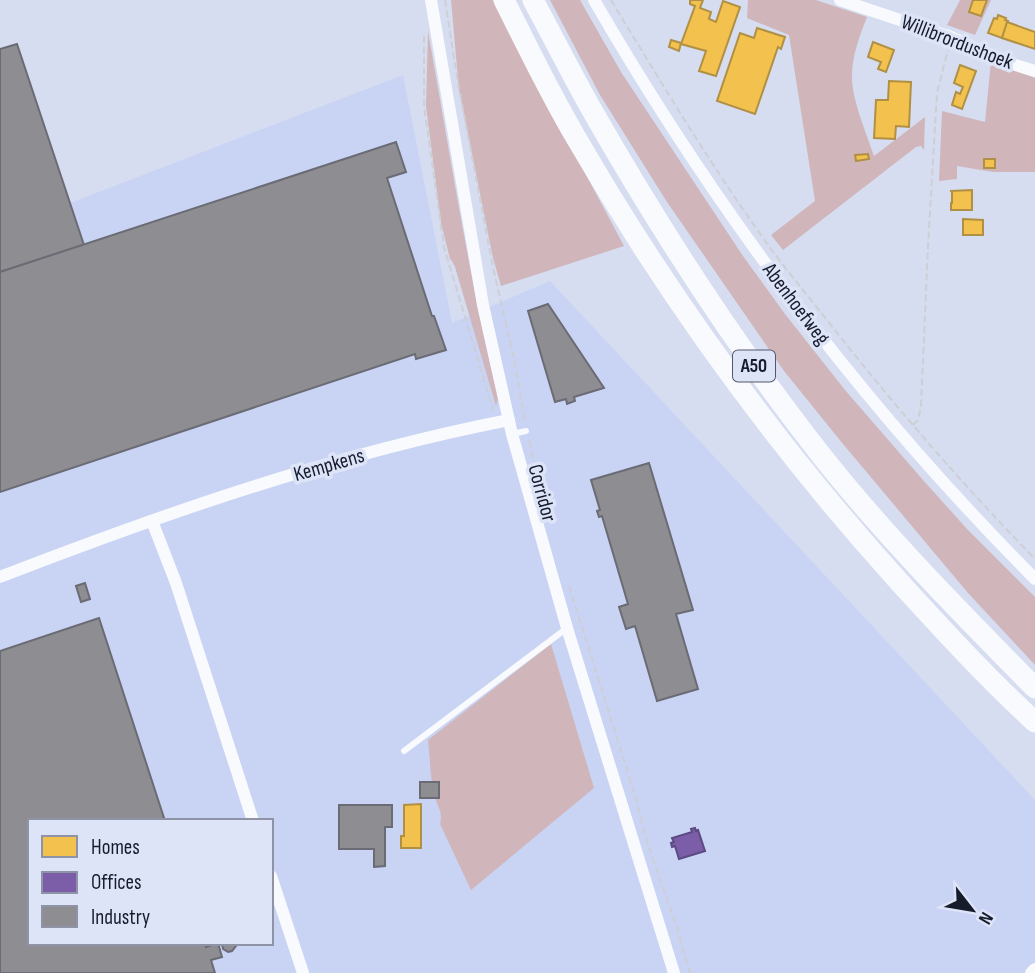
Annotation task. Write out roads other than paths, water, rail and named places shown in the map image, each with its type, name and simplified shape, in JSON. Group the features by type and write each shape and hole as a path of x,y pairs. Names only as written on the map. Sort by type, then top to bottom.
{"highway":[{"name":"A50","path":"504,0 574,135 619,209 722,365 783,446 868,548 932,618 1028,715 1035,730"},
{"name":"A50","path":"533,0 591,110 653,214 770,388 870,513 1035,688"}],"street":[{"name":"Corridor","path":"431,0 503,421 512,434 567,628 674,973"},
{"name":"Abenhoefweg","path":"594,0 670,124 785,290 864,392 1035,579"},
{"name":"Willibrordushoek","path":"840,0 951,37 1009,63 1035,71"},
{"name":"Kempkens","path":"0,577 104,537 237,491 385,448 503,421"},
{"path":"152,521 176,583 252,819"},
{"path":"273,882 303,973"},
{"path":"1031,973 1035,969"}],"lane":[{"path":"512,434 526,431"},
{"path":"404,751 567,628"}]}
